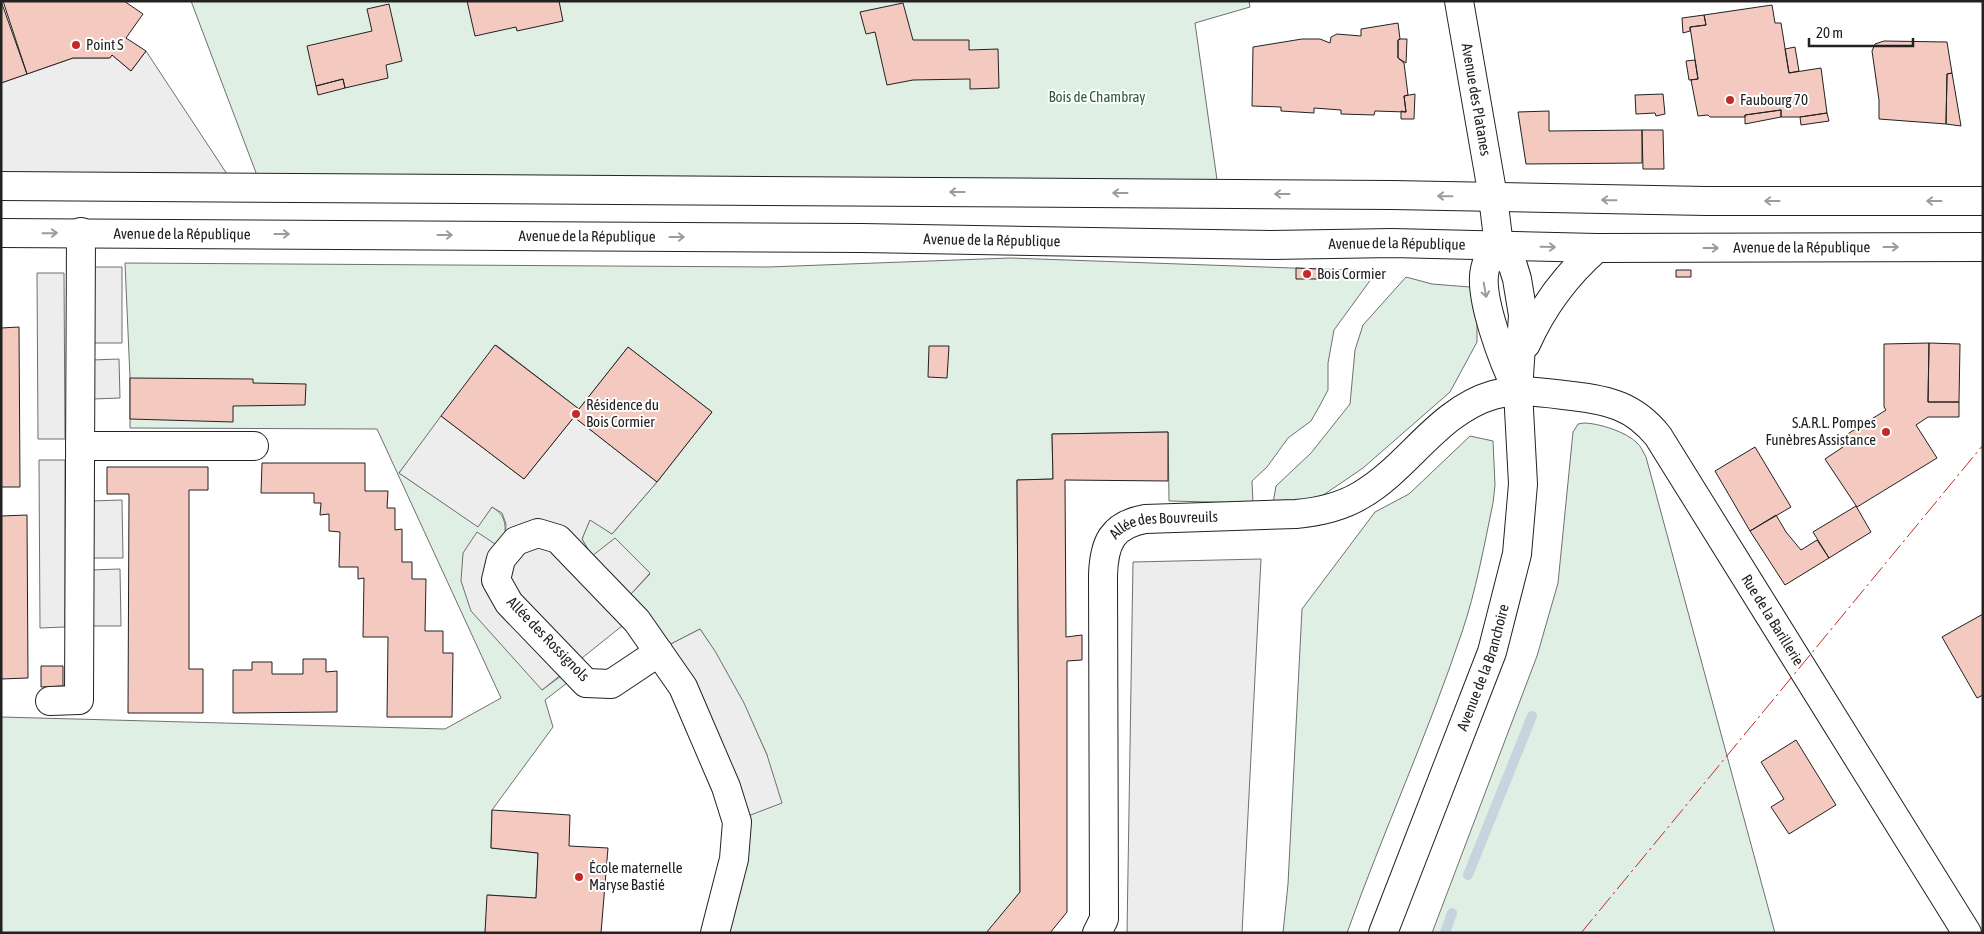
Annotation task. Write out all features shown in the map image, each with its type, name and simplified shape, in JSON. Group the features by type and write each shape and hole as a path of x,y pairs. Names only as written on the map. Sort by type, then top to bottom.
{"main road":[{"name":"Avenue des Platanes","path":"1459,1 1500,246"},
{"path":"1,186 271,186 1493,197 1566,200 1983,201"},
{"path":"50,701 79,700 81,232"},
{"name":"Avenue de la République","path":"1,233 862,238 1272,245 1392,243 1596,248 1983,247"},
{"path":"1500,246 1513,266 1520,294 1523,325 1519,379"},
{"path":"1519,379 1525,345 1536,321 1563,281 1596,248"},
{"name":"Allée des Bouvreuils","path":"1097,933 1104,919 1103,575 1106,550 1116,531 1125,524 1144,519 1296,514 1339,506 1370,489 1437,429 1471,404 1494,395 1519,379"},
{"name":"Avenue de la Branchoire","path":"1383,933 1492,652 1508,596 1517,554 1523,484 1519,379"},
{"name":"Rue de la Barillerie","path":"1519,379 1610,402 1640,416 1658,436 1967,933"},
{"path":"80,446 254,446"},
{"name":"Allée des Rossignols","path":"659,652 611,684 586,683 509,603 496,580 500,559 516,541 538,533 558,539 637,622 659,652 682,687 726,787 737,822 734,859 715,933"}],"green space":[{"name":"Bois de Chambray","path":"191,1 1249,1 1250,7 1195,23 1219,194 261,186"},
{"path":"1010,258 1377,271 1334,330 1328,363 1328,390 1319,407 1311,421 1288,438 1267,467 1252,481 1253,503 1169,501 1168,432 1052,434 1053,479 1017,480 1020,892 988,933 726,933 748,816 767,755 736,690 700,629 667,646 630,595 650,574 592,557 582,539 590,519 612,534 657,482 712,412 628,347 579,409 496,345 399,473 478,526 492,507 502,516 505,536 542,690 561,676 567,683 545,700 553,727 492,810 491,848 538,853 536,898 488,895 485,933 1,933 1,717 445,729 501,698 377,429 130,428 130,378 125,263 768,267"},
{"path":"1406,277 1432,284 1470,287 1477,301 1477,342 1450,392 1363,468 1316,500 1273,503 1276,486 1311,453 1350,404 1355,350 1363,325"},
{"path":"1578,424 1604,426 1626,435 1641,447 1646,457 1775,933 1432,933 1537,656 1558,583 1573,432"},
{"path":"1470,436 1493,441 1495,485 1493,503 1467,616 1435,708 1347,933 1283,933 1288,884 1302,609 1375,512 1409,494"}],"shaded area":[{"path":"146,51 227,174 1,173 1,83 73,58 109,58 112,55 131,71"},
{"path":"92,267 122,267 122,343 91,343"},
{"path":"37,273 64,273 65,439 38,439"},
{"path":"119,359 120,398 93,399 92,360"},
{"path":"441,416 524,479 574,417 657,482 612,534 590,520 582,539 592,556 615,538 650,573 630,595 622,626 542,690 471,611 461,581 463,553 477,532 498,546 505,536 506,524 502,513 492,507 478,527 399,473"},
{"path":"39,460 65,460 65,627 40,628"},
{"path":"122,500 123,558 91,558 90,501"},
{"path":"1261,559 1242,933 1127,933 1133,562"},
{"path":"120,569 121,626 91,626 90,570"},
{"path":"700,629 715,651 744,703 767,755 782,803 748,816 717,730 667,646"}],"building":[{"path":"1,1 27,74 1,83"},
{"name":"Point S","path":"3,1 124,1 143,14 126,38 146,51 131,71 112,55 110,58 73,58 27,74"},
{"path":"467,1 559,1 563,21 517,31 516,27 475,36"},
{"path":"903,3 913,40 969,40 969,50 998,49 999,88 970,89 970,79 913,80 887,85 875,32 866,34 860,12"},
{"path":"389,4 402,61 386,65 388,78 345,88 343,79 316,86 307,46 372,31 367,9"},
{"path":"1772,5 1775,23 1781,23 1789,73 1821,68 1827,113 1800,117 1781,117 1781,110 1745,115 1745,117 1698,116 1691,80 1698,79 1690,27 1706,25 1704,15"},
{"path":"1704,15 1706,25 1690,27 1690,31 1683,33 1682,18"},
{"path":"1398,23 1400,39 1398,40 1398,58 1404,63 1408,95 1404,96 1406,112 1375,111 1374,115 1341,114 1341,110 1314,108 1314,113 1281,111 1281,107 1252,106 1253,47 1302,39 1320,39 1330,43 1331,37 1337,34 1361,36 1361,29"},
{"path":"1407,39 1406,63 1398,58 1398,40"},
{"path":"1884,41 1947,42 1952,73 1947,74 1946,124 1879,119 1879,100 1872,51 1875,44"},
{"path":"1795,47 1799,71 1789,73 1785,49"},
{"path":"1695,60 1698,79 1689,80 1686,61"},
{"path":"1952,73 1961,126 1946,124 1947,74"},
{"path":"343,79 345,88 318,95 316,86"},
{"path":"1415,94 1414,119 1401,119 1401,111 1406,112 1404,96"},
{"path":"1663,94 1665,114 1656,116 1655,113 1636,114 1635,95"},
{"path":"1781,110 1781,117 1745,124 1745,115"},
{"path":"1549,111 1549,131 1642,130 1642,163 1526,164 1518,112"},
{"path":"1827,113 1829,121 1801,125 1800,117"},
{"path":"1642,130 1663,130 1664,169 1643,169"},
{"name":"Bois Cormier","path":"1296,268 1318,269 1317,279 1296,279"},
{"path":"1676,270 1691,270 1691,277 1676,277"},
{"path":"19,327 20,487 1,487 1,328"},
{"name":"S.A.R.L. Pompes Funèbres Assistance","path":"1929,343 1928,402 1959,402 1959,417 1928,417 1916,425 1937,458 1857,507 1825,459 1843,447 1838,440 1886,410 1884,407 1884,344"},
{"path":"1929,343 1960,344 1959,402 1928,402"},
{"name":"Résidence du Bois Cormier","path":"495,345 579,409 628,347 712,412 657,482 574,417 524,479 441,416"},
{"path":"929,346 949,346 947,378 928,377"},
{"path":"130,378 253,379 253,383 306,384 305,405 233,406 233,422 130,419"},
{"path":"1168,432 1168,481 1065,480 1066,637 1082,635 1082,660 1067,661 1067,912 1050,933 986,933 1020,892 1017,480 1053,479 1052,434"},
{"path":"1755,447 1791,507 1750,531 1715,471"},
{"path":"262,463 365,463 365,491 388,491 387,508 395,508 395,530 402,529 402,562 412,562 412,579 426,579 425,631 443,631 443,653 453,653 452,717 387,717 388,637 363,637 364,578 358,579 358,567 339,567 340,532 329,531 329,514 320,515 321,503 314,503 314,493 261,493"},
{"path":"107,467 208,467 208,490 189,490 189,669 203,669 203,713 128,713 129,494 107,494"},
{"path":"1856,506 1871,532 1829,558 1813,532"},
{"path":"27,515 28,678 1,679 1,516"},
{"path":"1776,515 1786,532 1801,550 1817,540 1829,558 1785,585 1750,531"},
{"path":"1983,614 1983,695 1977,698 1942,637"},
{"path":"303,659 326,659 326,672 337,671 337,712 233,713 233,670 252,670 252,662 272,662 272,674 303,674"},
{"path":"41,666 63,666 63,686 41,687"},
{"path":"1796,740 1836,805 1789,834 1771,807 1784,799 1761,762"},
{"path":"492,810 570,815 569,846 608,848 601,933 485,933 487,895 536,898 538,853 491,848"}],"waterway":[{"path":"1468,875 1532,716"},
{"path":"1445,933 1452,913"}],"power":[{"path":"1581,933 1983,445"}],"place":[{"name":"Point S","path":"76,45"},
{"name":"Faubourg 70","path":"1730,100"},
{"name":"Bois Cormier","path":"1307,274"},
{"name":"Résidence du Bois Cormier","path":"576,414"},
{"name":"S.A.R.L. Pompes Funèbres Assistance","path":"1886,432"},
{"name":"École maternelle Maryse Bastié","path":"579,877"}]}
